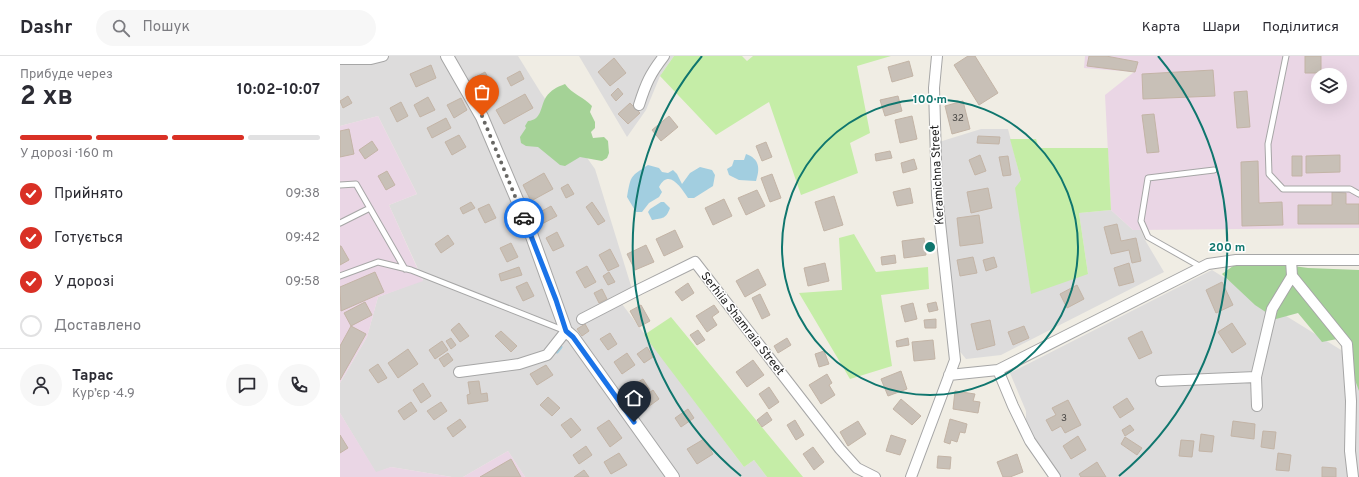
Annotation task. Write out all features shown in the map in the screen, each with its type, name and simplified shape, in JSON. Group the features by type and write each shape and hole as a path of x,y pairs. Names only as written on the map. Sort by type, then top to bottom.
{"street":[{"path":"340,59 371,59 383,56"},
{"path":"447,56 482,116 529,228 566,331 573,337 673,477"},
{"path":"639,105 651,73 664,56"},
{"name":"Keramichna Street","path":"911,477 955,360 937,195 934,88 937,56"},
{"path":"949,375 998,370 1208,264 1236,260 1359,260"},
{"path":"1257,406 1256,377 1272,309 1292,276 1291,260"},
{"name":"Serhiia Shamraia Street","path":"582,319 695,262 840,449 857,468 875,477"},
{"path":"1292,276 1347,344 1351,401 1350,451 1353,477"},
{"path":"459,372 519,364 547,354 566,331"},
{"path":"998,370 1030,441 1055,477"},
{"path":"1161,381 1256,377"}],"lane":[{"path":"1286,56 1268,144 1269,174 1284,189 1350,189 1359,194"},
{"path":"1201,268 1148,237 1141,221 1148,178 1214,170"},
{"path":"340,185 356,184 405,268"},
{"path":"340,223 370,208"},
{"path":"340,276 378,262 405,268 566,331"}],"shaded area":[{"path":"340,56 518,56 541,93 595,169 632,289 619,300 744,467 754,460 767,477 525,477 508,451 463,477 452,477 391,467 376,473 340,413 340,383 367,337 378,297 423,280 389,205 417,194 378,116 340,126"},
{"path":"579,56 674,56 660,76 646,110 627,137"},
{"path":"1085,56 1359,56 1359,228 1133,230 1111,210 1105,95 1134,72 1084,68"},
{"path":"378,116 417,194 389,205 423,281 378,297 367,337 340,383 340,126"},
{"path":"981,129 1008,129 1021,180 1088,274 1079,213 1111,210 1133,230 1141,230 1145,240 1164,272 1001,355 966,359 958,349 940,195 939,142"},
{"path":"1212,270 1354,358 1359,357 1359,477 1051,477 1026,439 1026,411 1010,373"},
{"path":"340,413 376,472 391,467 452,477 340,477"},
{"path":"508,451 525,477 463,477"}],"green space":[{"path":"674,56 742,56 747,61 753,56 891,56 857,66 870,133 850,143 858,173 801,195 769,102 716,135 660,76"},
{"path":"565,84 592,106 590,112 595,122 595,128 591,132 593,138 604,137 608,141 609,153 607,158 602,161 580,157 565,166 560,165 538,147 526,146 521,143 520,137 526,128 525,126 528,121 533,120 538,116 546,97 550,92"},
{"path":"1010,139 1036,139 1039,148 1108,148 1111,210 1079,213 1088,274 1031,294 1015,188 1021,180"},
{"path":"854,234 876,272 928,267 929,289 881,295 892,366 850,379 799,293 842,290 839,238"},
{"path":"1279,264 1308,268 1359,270 1359,391 1355,380 1347,337 1322,342 1298,313 1276,319 1255,305 1222,274 1233,266"},
{"path":"671,317 803,477 767,477 754,460 744,467 644,335"}],"water":[{"path":"746,154 751,156 758,165 756,181 739,180 729,175 727,169 732,166 734,160 744,160"},
{"path":"648,165 659,168 662,172 668,173 673,170 677,174 682,184 690,173 700,167 712,170 715,175 713,186 694,198 688,198 675,182 671,179 667,179 659,187 662,192 659,197 649,203 642,212 636,212 627,197 629,184 634,175"},
{"path":"661,202 664,202 670,208 669,212 664,217 652,220 648,212"}],"building":[{"path":"968,56 975,56 998,93 979,105 954,65"},
{"path":"1089,56 1106,56 1138,62 1135,72 1087,66"},
{"path":"1305,56 1321,56 1321,68 1311,68 1311,73 1305,73"},
{"path":"614,58 626,73 610,86 598,72"},
{"path":"909,61 913,76 892,82 888,67"},
{"path":"431,65 436,78 416,87 410,74"},
{"path":"1213,70 1215,96 1143,99 1142,74"},
{"path":"520,71 524,79 511,86 507,78"},
{"path":"485,72 496,91 484,98 472,79"},
{"path":"618,88 623,94 616,101 611,95"},
{"path":"1247,91 1250,127 1237,128 1234,92"},
{"path":"525,94 533,108 504,124 496,110"},
{"path":"348,96 352,103 343,108 340,101"},
{"path":"898,96 902,111 885,116 880,100"},
{"path":"428,97 435,110 420,117 414,105"},
{"path":"461,98 467,110 454,118 447,105"},
{"path":"963,101 970,129 952,134 945,106"},
{"path":"401,102 408,116 397,122 390,108"},
{"path":"630,103 640,113 628,124 618,114"},
{"path":"1154,114 1159,152 1147,153 1142,115"},
{"path":"669,116 678,127 661,141 652,130"},
{"path":"912,116 917,139 900,143 895,120"},
{"path":"446,118 451,128 432,138 427,128"},
{"path":"349,129 354,154 340,157 340,131"},
{"path":"459,135 466,147 452,155 445,142"},
{"path":"978,136 1000,137 999,144 977,143"},
{"path":"372,141 378,150 365,159 359,150"},
{"path":"766,142 772,157 762,161 756,146"},
{"path":"890,151 892,158 876,161 875,154"},
{"path":"980,155 986,171 975,175 969,160"},
{"path":"1340,155 1340,172 1306,173 1306,156"},
{"path":"1008,156 1011,175 1003,176 999,157"},
{"path":"1292,156 1302,156 1302,176 1292,176"},
{"path":"914,159 917,169 903,173 901,163"},
{"path":"1258,161 1259,203 1282,202 1283,225 1242,226 1241,162"},
{"path":"387,171 395,185 386,190 378,176"},
{"path":"544,173 553,189 531,201 523,185"},
{"path":"772,174 781,198 770,202 761,178"},
{"path":"568,184 574,194 566,198 561,188"},
{"path":"910,188 913,203 897,206 893,192"},
{"path":"988,188 992,208 971,213 967,192"},
{"path":"757,190 765,206 746,215 738,198"},
{"path":"1332,192 1346,193 1346,204 1359,204 1359,224 1298,224 1298,205 1332,205"},
{"path":"834,196 843,225 824,231 815,202"},
{"path":"724,199 732,216 713,225 705,208"},
{"path":"471,202 475,208 463,214 460,208"},
{"path":"592,202 605,221 598,225 586,207"},
{"path":"489,204 496,218 485,223 478,209"},
{"path":"551,206 557,216 538,226 533,216"},
{"path":"979,215 983,243 960,246 957,218"},
{"path":"1117,224 1121,241 1136,238 1141,261 1132,263 1129,250 1111,254 1104,227"},
{"path":"675,230 683,247 664,256 656,239"},
{"path":"557,232 564,246 553,251 546,238"},
{"path":"448,235 454,244 441,253 435,244"},
{"path":"924,238 926,255 904,258 902,241"},
{"path":"511,243 518,257 507,262 500,248"},
{"path":"646,245 654,262 635,270 627,254"},
{"path":"340,246 349,260 340,265"},
{"path":"610,249 619,266 608,271 599,255"},
{"path":"895,255 896,263 882,265 881,257"},
{"path":"973,257 977,273 960,276 957,260"},
{"path":"994,257 997,267 986,271 983,260"},
{"path":"825,263 829,281 808,286 804,268"},
{"path":"1129,263 1134,282 1119,286 1114,268"},
{"path":"587,266 596,282 585,288 576,272"},
{"path":"519,267 522,275 501,281 499,274"},
{"path":"758,269 766,285 745,297 736,281"},
{"path":"375,272 384,292 341,311 340,287"},
{"path":"609,272 615,282 608,285 603,276"},
{"path":"527,282 534,296 523,301 516,287"},
{"path":"1222,282 1233,305 1216,313 1206,290"},
{"path":"688,283 694,293 682,301 675,292"},
{"path":"1077,285 1084,299 1067,308 1060,294"},
{"path":"602,289 607,299 599,303 594,293"},
{"path":"760,294 770,315 762,319 752,298"},
{"path":"365,302 372,315 351,326 344,313"},
{"path":"936,302 938,310 929,312 927,304"},
{"path":"913,303 917,319 905,322 901,306"},
{"path":"641,305 650,321 639,327 630,311"},
{"path":"714,305 719,312 712,317 717,325 707,332 696,316"},
{"path":"936,319 936,328 925,328 924,320"},
{"path":"990,320 995,345 977,350 971,324"},
{"path":"459,323 469,336 460,342 451,330"},
{"path":"1232,323 1246,344 1232,353 1218,332"},
{"path":"585,324 589,331 582,336 577,329"},
{"path":"351,326 366,334 340,380 340,346"},
{"path":"1024,326 1029,338 1013,345 1008,332"},
{"path":"698,330 705,340 697,345 690,335"},
{"path":"501,331 517,346 511,352 495,336"},
{"path":"1142,331 1152,353 1139,359 1128,338"},
{"path":"610,333 617,344 608,350 600,339"},
{"path":"451,338 456,345 451,349 446,341"},
{"path":"787,338 791,345 778,353 774,346"},
{"path":"908,338 909,345 897,347 896,341"},
{"path":"933,340 935,359 914,361 912,342"},
{"path":"442,341 448,350 435,359 429,350"},
{"path":"647,347 653,357 644,363 637,354"},
{"path":"408,349 418,364 398,378 388,363"},
{"path":"824,351 829,364 819,367 815,354"},
{"path":"448,353 453,360 444,367 439,359"},
{"path":"627,353 635,365 622,374 614,362"},
{"path":"753,360 764,375 747,387 736,372"},
{"path":"378,364 387,378 378,383 369,370"},
{"path":"546,365 553,375 537,385 530,374"},
{"path":"901,371 907,389 888,396 881,379"},
{"path":"827,374 832,383 829,385 835,395 821,404 809,385"},
{"path":"643,379 650,390 638,397 631,386"},
{"path":"479,381 481,394 487,393 488,401 468,404 467,395 470,394 468,382"},
{"path":"423,383 431,396 421,403 413,390"},
{"path":"769,387 779,402 769,409 759,394"},
{"path":"653,390 659,399 648,407 642,398"},
{"path":"955,391 975,394 973,401 980,402 978,413 953,409"},
{"path":"548,397 560,408 552,416 540,405"},
{"path":"1127,398 1134,409 1120,418 1113,407"},
{"path":"901,399 921,416 912,425 893,409"},
{"path":"1068,400 1081,425 1065,433 1061,426 1052,431 1046,420 1056,415 1052,408"},
{"path":"643,401 647,407 638,412 634,407"},
{"path":"411,402 417,411 404,420 398,411"},
{"path":"441,402 447,411 434,420 427,411"},
{"path":"688,409 694,418 681,427 675,418"},
{"path":"767,412 772,420 762,427 757,420"},
{"path":"571,418 581,430 571,438 561,425"},
{"path":"460,419 466,427 453,437 447,428"},
{"path":"950,419 967,424 965,433 960,432 957,442 951,440 950,444 944,442"},
{"path":"609,420 622,438 610,447 597,428"},
{"path":"795,420 804,435 796,440 787,425"},
{"path":"858,421 866,434 848,446 840,432"},
{"path":"1233,421 1255,424 1254,439 1231,436"},
{"path":"1130,425 1134,430 1125,436 1122,430"},
{"path":"1263,431 1276,432 1274,449 1261,447"},
{"path":"1201,434 1214,436 1212,452 1199,451"},
{"path":"340,435 348,448 340,453"},
{"path":"891,435 906,440 900,455 886,451"},
{"path":"1078,436 1086,450 1071,459 1063,446"},
{"path":"1125,437 1142,448 1137,455 1121,444"},
{"path":"704,439 713,454 697,464 687,449"},
{"path":"1181,440 1194,441 1192,457 1179,456"},
{"path":"586,446 592,455 579,464 573,455"},
{"path":"813,447 824,462 814,470 803,454"},
{"path":"619,453 627,465 611,474 604,462"},
{"path":"1278,453 1291,455 1289,471 1276,470"},
{"path":"1017,454 1023,472 1010,477 1003,477 997,462"},
{"path":"938,456 951,457 950,469 937,468"},
{"path":"511,459 521,477 480,477"},
{"path":"1097,462 1106,477 1081,477 1079,474"},
{"path":"1322,467 1336,468 1336,477 1322,477"},
{"path":"584,470 589,477 574,477"}],"waterway":[{"path":"557,352 561,347"}],"way so far":[{"path":"482,116 524,218"}],"route":[{"path":"524,218 556,300 566,331 573,337 634,422"}]}
